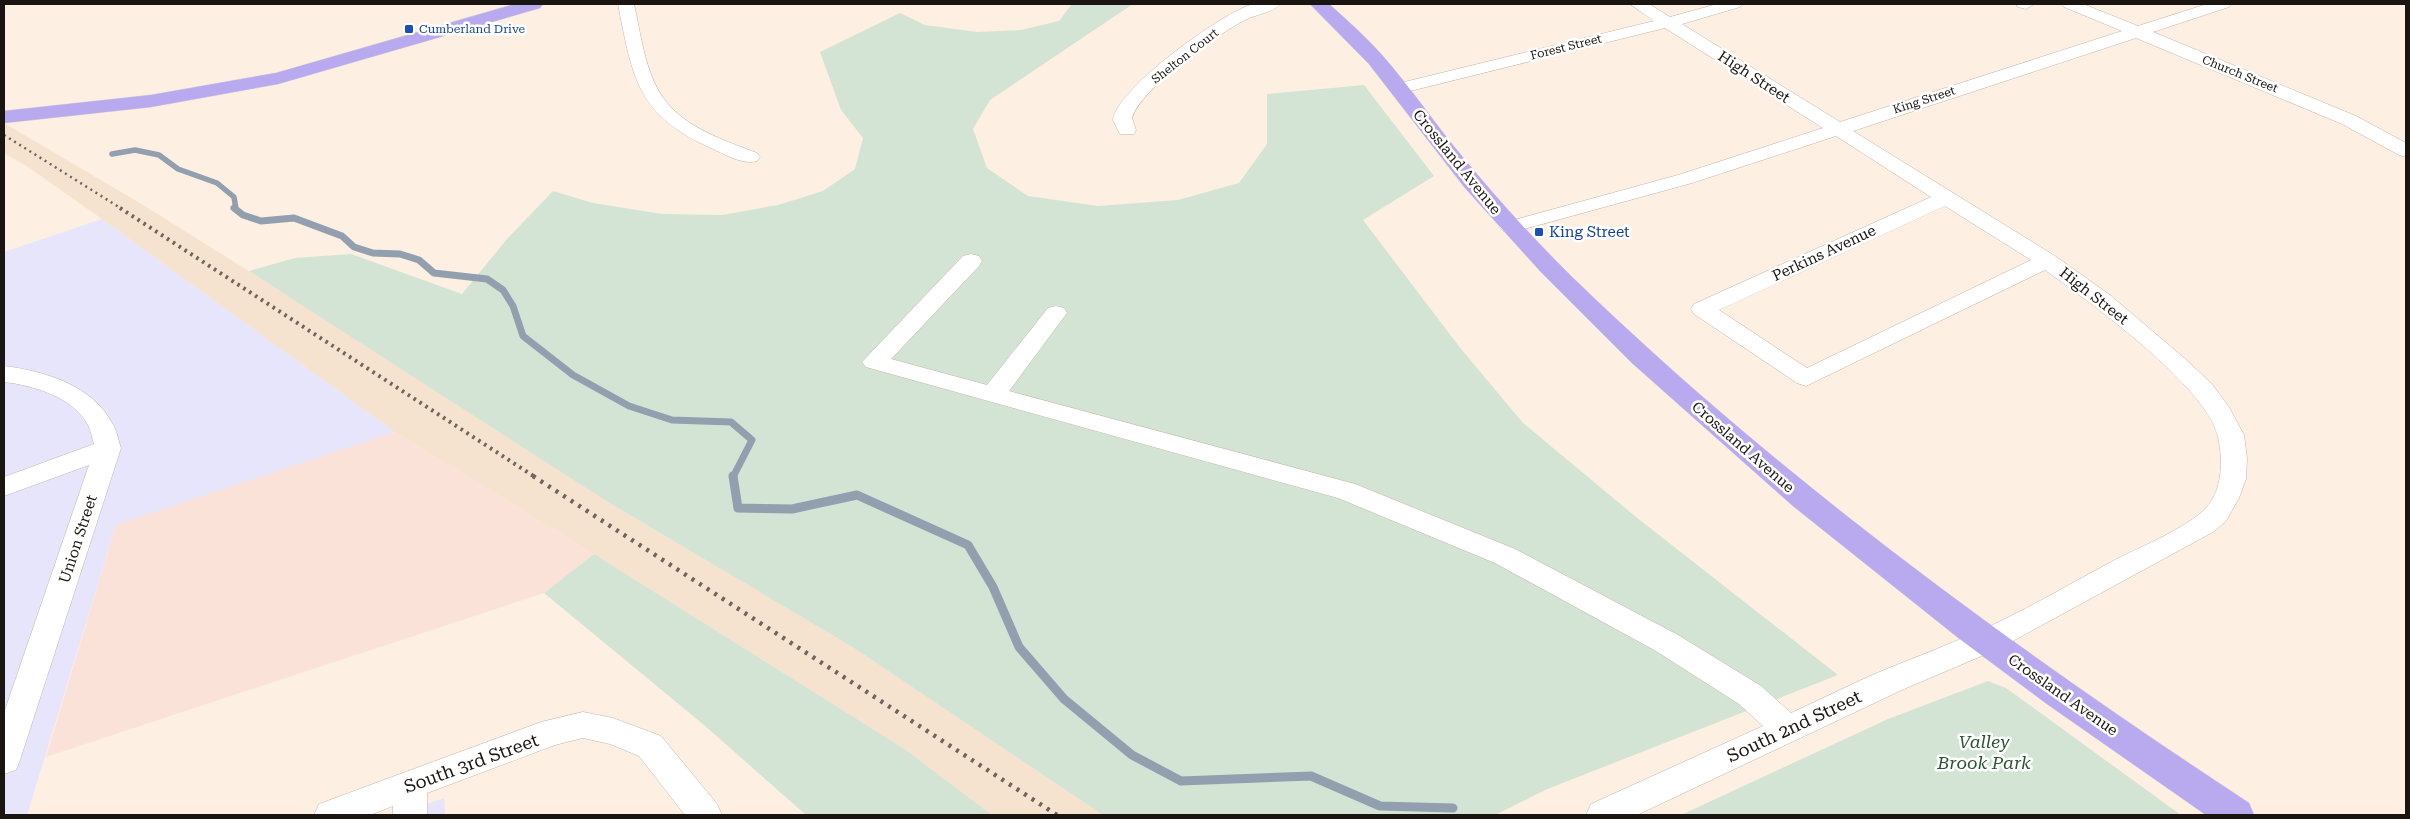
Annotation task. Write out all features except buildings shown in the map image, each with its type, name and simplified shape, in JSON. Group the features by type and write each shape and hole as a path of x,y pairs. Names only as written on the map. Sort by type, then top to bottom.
{"main road":[{"path":"4,117 100,107 194,94 278,78 534,4"},
{"name":"Crossland Avenue","path":"1318,4 1376,61 1444,149 1510,226 1618,336 1741,446 1834,526 1986,641 2236,815"}],"street":[{"path":"626,4 641,66 656,102 671,116 698,135 750,156"},
{"name":"Shelton Court","path":"1127,130 1122,123 1123,114 1128,105 1158,76 1220,28 1236,18 1272,4"},
{"name":"High Street","path":"1638,4 2047,261 2137,328 2202,389 2220,413 2230,436 2234,458 2232,479 2226,498 2216,514 2203,525 1986,641"},
{"name":"Forest Street","path":"1398,89 1668,23 1734,4"},
{"name":"Church Street","path":"2070,4 2340,116 2406,151"},
{"name":"King Street","path":"1510,226 1685,179 2223,4"},
{"name":"Perkins Avenue","path":"1947,197 1702,309 1806,378 2047,261"},
{"path":"971,261 874,362 1346,491 1505,556 1668,643 1750,695 1788,729"},
{"path":"993,394 1056,313"},
{"path":"4,374 63,390 85,405 100,422 108,448 4,487"},
{"name":"Union Street","path":"4,760 108,448"},
{"name":"South 2nd Street","path":"1603,815 1893,680 1986,641"},
{"name":"South 3rd Street","path":"331,815 411,800 552,732 583,725 613,731 650,746 705,815"}],"shaded area":[{"path":"4,123 143,205 367,345 608,502 854,648 1103,815 992,815 906,750 594,554 395,432 102,219 28,167 4,153"},
{"path":"102,219 395,432 116,525 27,815 4,815 4,252"},
{"path":"395,432 594,554 544,593 46,757 116,525"},
{"path":"444,798 445,815 398,815"}],"green space":[{"path":"1072,4 1133,4 990,100 973,129 987,168 1028,196 1098,206 1178,200 1239,183 1267,144 1267,94 1364,85 1434,176 1363,220 1461,349 1523,423 1636,517 1838,675 1545,790 1495,815 1103,815 854,648 608,502 249,271 295,258 351,254 462,294 507,239 553,191 593,203 662,214 722,215 778,205 823,191 855,169 863,138 841,110 820,52 900,13 925,25 977,32 1021,30 1059,21"},
{"path":"594,554 906,750 992,815 806,815 704,725 544,593"},
{"name":"Valley Brook Park","path":"1988,681 2006,688 2181,815 1681,815 1888,719"}],"waterway":[{"path":"112,154 135,150 159,155 178,169 217,183 234,197 236,209"},
{"path":"234,208 243,215 261,221 294,218 342,236 354,247 373,253 400,254 419,260 434,273 487,279 503,290 513,306 523,336 573,375 629,406 672,420 731,422 752,440 733,477"},
{"path":"733,477 738,508 792,509 857,495 968,545 993,587 1019,647 1064,699 1132,755 1181,781 1311,776 1380,806 1453,808"}],"railway":[{"path":"4,135 122,209"},
{"path":"120,208 535,477"},
{"path":"533,476 1057,815"}],"place":[{"name":"Cumberland Drive","path":"409,29"},
{"name":"King Street","path":"1539,232"}]}
